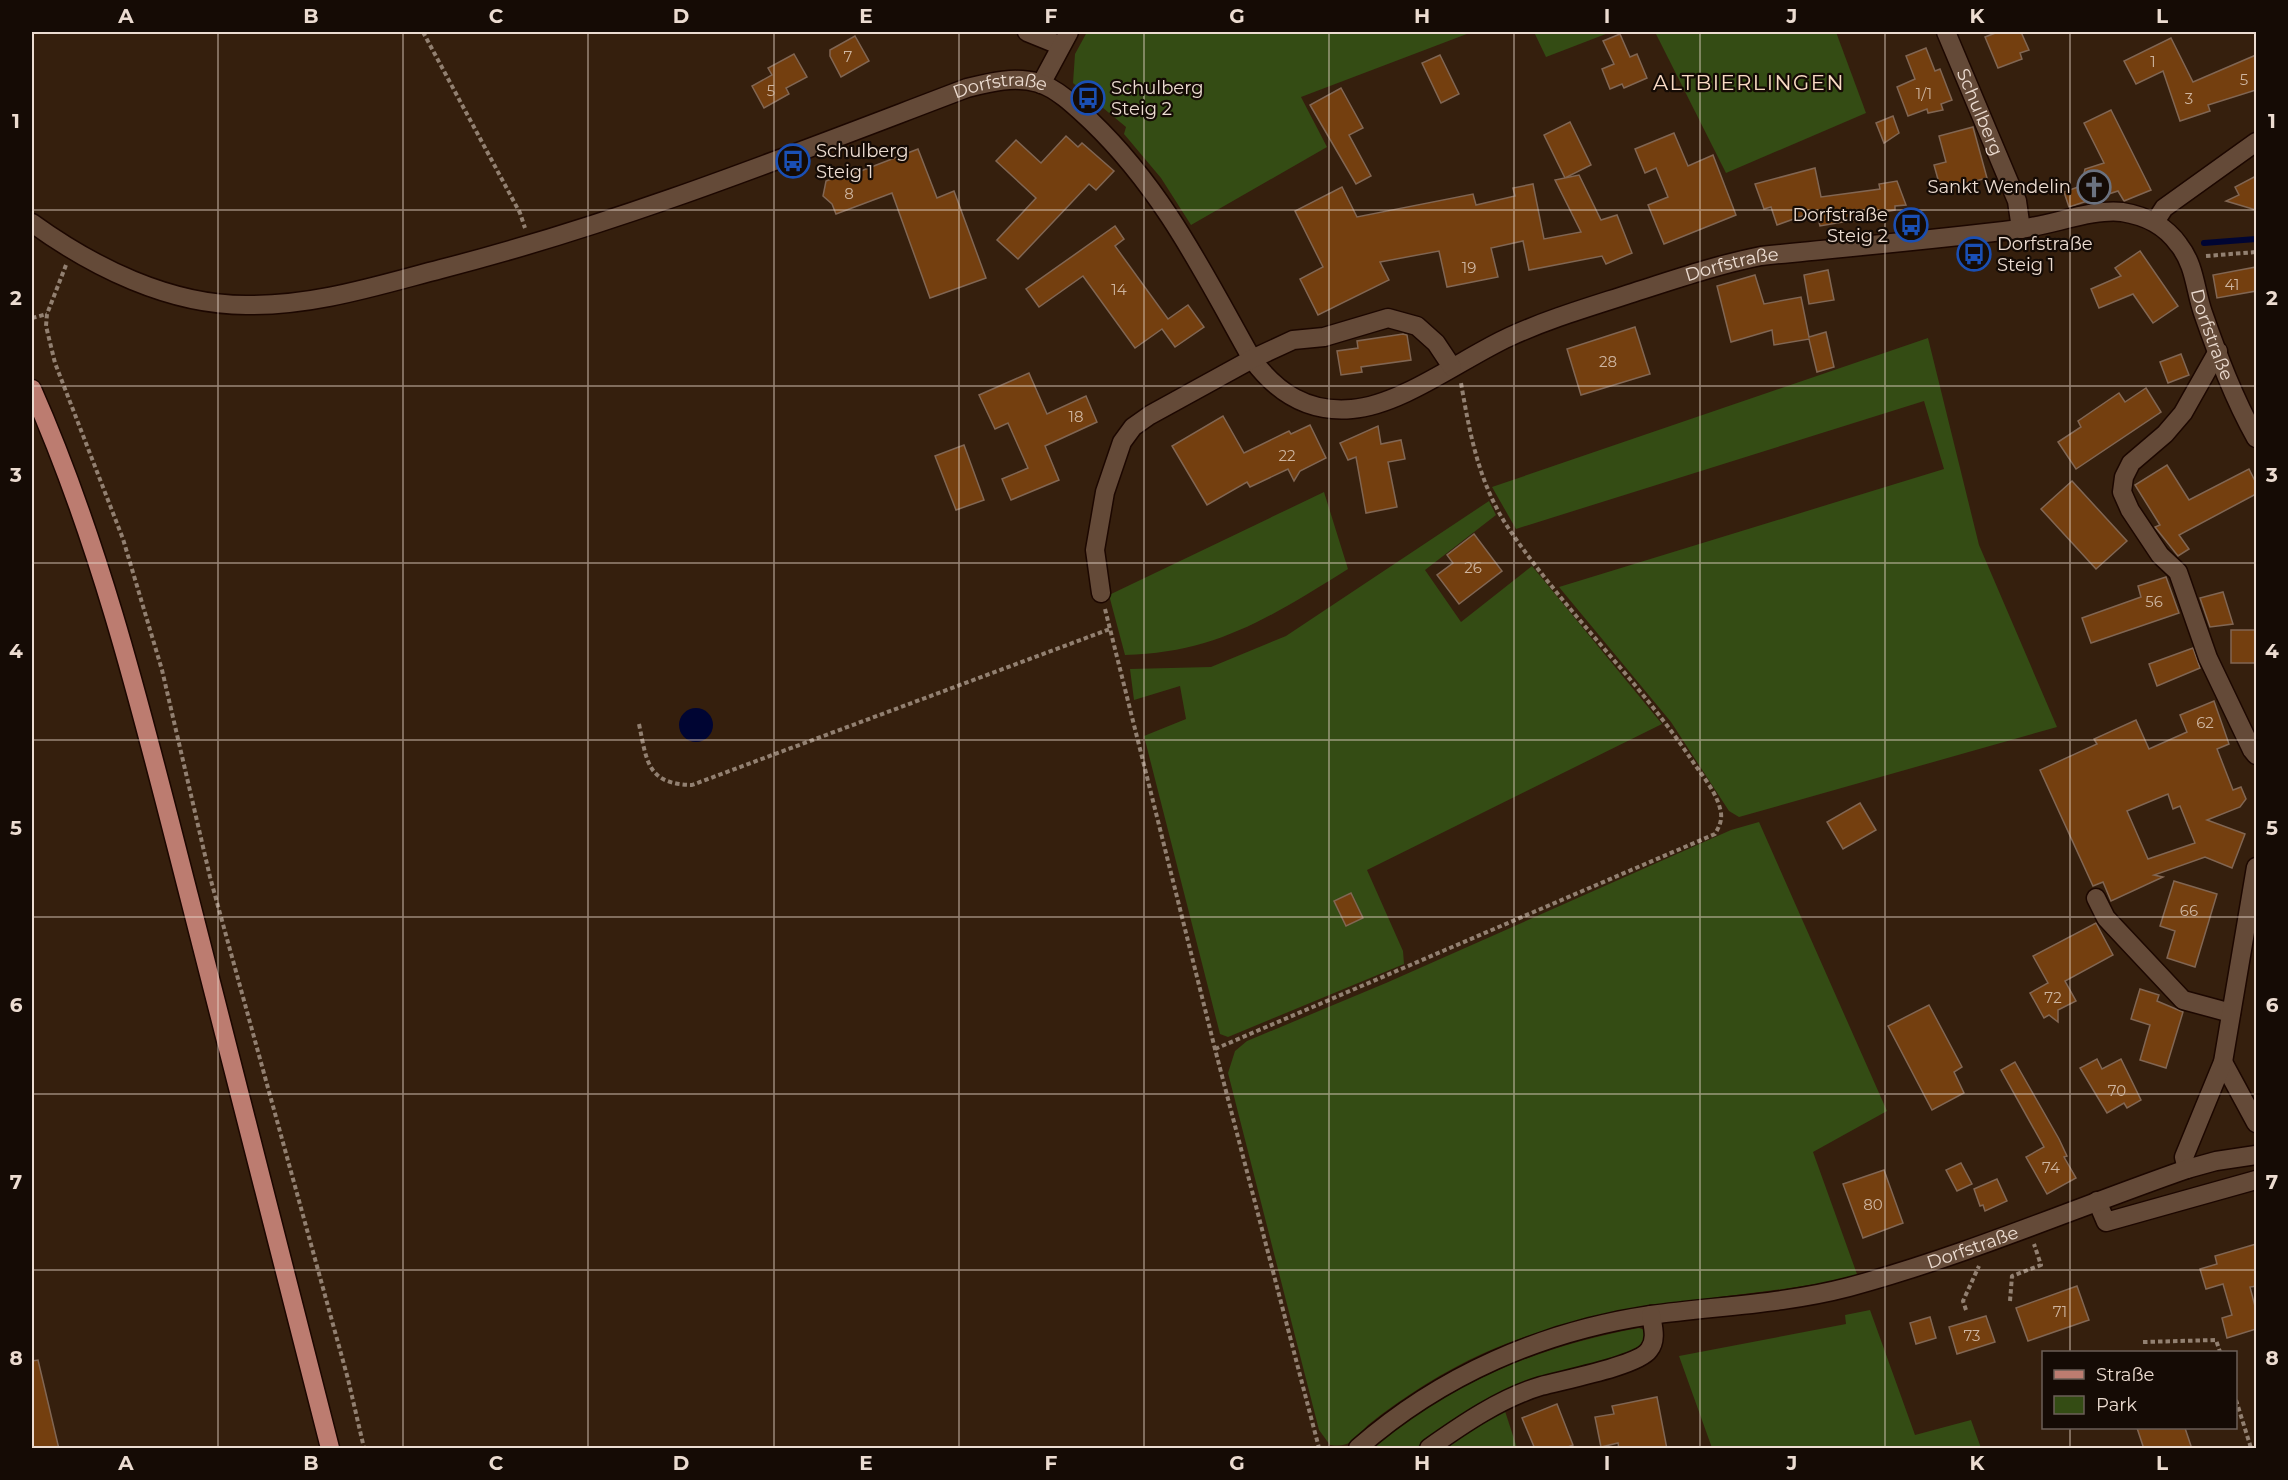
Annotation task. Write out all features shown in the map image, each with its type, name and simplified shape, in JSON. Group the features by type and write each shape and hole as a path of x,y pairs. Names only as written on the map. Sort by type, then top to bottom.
{"main road":[{"path":"32,389 77,498 116,623 157,770 330,1449"}],"street":[{"path":"1027,32 1064,38 1041,84"},
{"name":"Schulberg","path":"1946,32 2017,201 2021,229"},
{"name":"Dorfstraße","path":"32,223 72,252 118,275 182,296 244,305 320,301 530,246 696,190 967,88 998,80 1041,84 1084,114 1144,177 1172,216 1252,359 1268,380 1303,404 1328,409 1352,410 1374,406 1395,398 1511,336 1568,313 1723,264 1761,256 2021,229 2102,213 2120,212 2155,222 2168,231 2187,257 2202,310 2244,416 2256,438"},
{"path":"2155,222 2164,208 2256,142"},
{"path":"1101,593 1095,550 1097,525 1105,492 1122,442 1133,427 1150,415 1252,359 1293,340 1324,336 1388,318 1417,326 1436,343 1452,367"},
{"path":"2218,351 2183,413 2166,434 2131,463 2124,477 2122,492 2130,510 2160,555 2178,572 2208,658 2256,755"},
{"path":"32,422 49,430"},
{"path":"2187,1169 2184,1157 2223,1062 2256,867"},
{"path":"2096,898 2106,918 2183,1000 2232,1013"},
{"path":"2223,1062 2256,1123"},
{"name":"Dorfstraße","path":"1358,1449 1382,1427 1425,1398 1470,1372 1526,1346 1582,1329 1651,1315 1701,1310 1847,1287 1986,1242 2187,1169 2236,1157 2256,1155"},
{"path":"2097,1201 2106,1222 2256,1180"},
{"path":"1429,1449 1470,1421 1507,1400 1540,1387 1632,1361 1649,1352 1655,1336 1651,1315"}],"path":[{"path":"423,32 520,213"},
{"path":"72,252 47,314 46,326 55,363 123,539 162,670 210,877 364,1449"},
{"path":"2187,257 2256,252"},
{"path":"32,318 47,314"},
{"path":"1215,1049 1715,834 1720,826 1721,813 1715,796 1669,724 1583,625 1508,528 1490,495 1475,459 1461,382 1452,367"},
{"path":"1101,593 1215,1049 1319,1449"},
{"path":"639,723 647,760 657,776 672,785 692,786 1110,629"},
{"path":"2010,1301 2012,1276 2041,1265 2029,1226"},
{"path":"1966,1310 1963,1301 1977,1271 1986,1242"},
{"path":"2143,1342 2217,1340 2220,1351"},
{"path":"2237,1406 2251,1449"}],"green space":[{"path":"1087,32 1472,32 1301,97 1327,147 1191,225 1161,178 1124,134 1126,127 1073,83 1075,54"},
{"path":"1534,32 1611,32 1546,57"},
{"path":"1655,32 1836,32 1866,113 1726,173"},
{"path":"1928,338 1979,545 2057,727 1739,817 1729,811 1671,722 1559,587 1944,469 1924,401 1516,529 1492,487"},
{"path":"1324,492 1348,569 1294,602 1242,629 1188,647 1158,653 1125,655 1109,595"},
{"path":"1489,501 1496,515 1425,570 1461,622 1532,566 1662,724 1367,870 1403,951 1404,964 1228,1037 1220,1034 1144,736 1186,719 1180,686 1134,700 1130,669 1211,667 1286,636"},
{"path":"1759,822 1887,1111 1813,1152 1858,1277 1621,1312 1575,1322 1529,1336 1484,1353 1454,1368 1395,1404 1349,1443 1330,1445 1319,1430 1228,1073 1235,1051 1247,1041 1386,983 1731,830"},
{"path":"1870,1310 1915,1435 1971,1420 1981,1448 1712,1448 1679,1356 1846,1324 1845,1315"},
{"path":"1639,1328 1645,1330 1647,1335 1643,1345 1422,1448 1373,1448 1433,1404 1498,1370 1567,1345"},
{"path":"1504,1408 1517,1448 1436,1448"}],"water":[{"path":"696,708 708,713 713,725 708,737 696,742 684,737 679,725 684,713"}],"building":[{"path":"1998,32 2021,32 2029,50 2020,53 2022,59 1998,68 1985,37"},
{"path":"1620,34 1630,57 1637,54 1647,78 1624,88 1622,84 1610,89 1602,69 1614,64 1603,41"},
{"path":"855,36 869,61 841,77 830,56 830,50"},
{"path":"2171,38 2193,82 2256,55 2256,90 2208,105 2210,111 2180,121 2163,71 2136,84 2124,61"},
{"path":"1926,48 1935,71 1940,69 1952,100 1941,104 1943,110 1928,113 1927,109 1908,116 1897,87 1915,79 1906,56"},
{"path":"794,54 807,77 786,88 789,94 764,108 752,86 772,75 768,68"},
{"path":"1440,55 1459,94 1441,103 1422,63"},
{"path":"1341,88 1363,128 1349,135 1371,176 1356,184 1310,105"},
{"path":"2111,110 2151,190 2124,201 2118,191 2069,207 2064,192 2081,186 2085,169 2104,163 2084,123"},
{"path":"1893,116 1899,133 1884,143 1876,123"},
{"path":"1570,122 1591,165 1565,178 1544,135"},
{"path":"1973,127 1987,178 1941,190 1934,165 1946,162 1939,136"},
{"path":"1674,133 1688,166 1713,155 1736,215 1664,244 1648,205 1668,197 1656,168 1645,173 1635,149"},
{"path":"1066,136 1078,147 1082,143 1114,171 1096,190 1089,184 1018,259 997,240 1036,198 996,161 1016,140 1041,163"},
{"path":"918,149 937,198 954,191 986,278 930,298 892,193 836,214 832,204 823,196 826,181 852,171 853,174"},
{"path":"1815,168 1821,197 1880,189 1879,184 1897,181 1906,205 1895,206 1895,210 1883,212 1883,215 1820,226 1816,211 1777,225 1771,207 1764,209 1755,184"},
{"path":"1579,175 1601,220 1617,215 1632,253 1606,264 1602,256 1529,270 1523,241 1491,248 1498,277 1447,287 1439,251 1380,262 1389,280 1318,315 1300,279 1323,267 1295,211 1342,187 1357,217 1473,194 1476,205 1515,196 1513,188 1533,184 1544,239 1581,232 1555,180"},
{"path":"2256,176 2256,210 2226,201 2239,195 2235,187"},
{"path":"1115,226 1124,239 1115,246 1168,319 1188,305 1204,327 1175,347 1162,329 1135,348 1083,276 1039,307 1026,289"},
{"path":"2140,251 2178,306 2153,323 2133,294 2099,308 2091,289 2121,276 2115,268"},
{"path":"2256,267 2256,291 2217,298 2213,275"},
{"path":"1828,270 1834,300 1809,304 1804,275"},
{"path":"1755,275 1764,304 1801,297 1809,337 1826,332 1834,367 1817,372 1809,339 1774,345 1772,330 1731,342 1717,286"},
{"path":"1635,327 1650,374 1581,395 1567,349"},
{"path":"1407,335 1411,360 1361,367 1362,372 1341,375 1337,351 1358,348 1357,341"},
{"path":"2181,354 2189,375 2168,383 2160,362"},
{"path":"1029,373 1047,414 1086,396 1097,422 1045,446 1059,480 1011,500 1002,479 1028,468 1008,423 995,429 979,395"},
{"path":"2146,388 2161,412 2076,469 2058,442 2081,427 2078,421 2119,393 2125,402"},
{"path":"1223,416 1244,453 1289,431 1291,434 1310,425 1326,458 1300,471 1294,481 1288,469 1250,487 1247,482 1207,505 1172,446"},
{"path":"1378,426 1381,444 1401,440 1405,459 1388,462 1397,507 1366,513 1356,457 1348,460 1340,443"},
{"path":"964,445 984,500 956,510 935,456"},
{"path":"2167,465 2189,500 2249,469 2256,483 2256,494 2179,535 2189,549 2178,556 2155,527 2160,525 2135,485"},
{"path":"2072,481 2127,541 2096,569 2041,509"},
{"path":"1474,534 1502,571 1459,604 1437,575 1453,563 1447,555"},
{"path":"2166,577 2179,613 2091,643 2082,618 2141,597 2138,586"},
{"path":"2223,592 2233,624 2210,627 2200,598"},
{"path":"2231,630 2256,630 2256,663 2231,663"},
{"path":"2193,648 2200,668 2157,686 2149,664"},
{"path":"2214,701 2229,744 2217,749 2233,790 2241,787 2246,799 2240,807 2207,820 2245,834 2232,868 2205,857 2154,875 2163,877 2111,901 2103,882 2093,886 2040,770 2097,744 2094,739 2136,720 2149,749 2187,732 2180,715","holes":["2168,794 2173,809 2180,806 2195,843 2148,859 2127,811"]},
{"path":"1860,803 1876,830 1843,849 1827,822"},
{"path":"2174,881 2217,894 2195,967 2167,958 2175,931 2160,926"},
{"path":"1351,893 1363,918 1346,926 1334,901"},
{"path":"2096,923 2113,955 2065,981 2076,1001 2058,1010 2058,1022 2049,1015 2044,1018 2030,993 2048,983 2033,956"},
{"path":"2140,989 2159,995 2157,1001 2183,1012 2166,1068 2140,1060 2150,1025 2131,1019"},
{"path":"1929,1005 1962,1067 1954,1072 1964,1093 1932,1110 1888,1026"},
{"path":"2097,1059 2102,1069 2121,1059 2141,1100 2127,1108 2124,1103 2107,1113 2080,1068"},
{"path":"2015,1062 2059,1139 2067,1156 2064,1157 2076,1178 2047,1194 2026,1157 2044,1147 2001,1070"},
{"path":"1961,1163 1972,1184 1957,1191 1946,1170"},
{"path":"1884,1170 1903,1223 1863,1238 1843,1184"},
{"path":"1997,1179 2007,1201 1985,1211 1983,1205 1980,1206 1974,1189"},
{"path":"2256,1244 2256,1286 2250,1287 2256,1310 2256,1329 2227,1338 2222,1318 2232,1315 2223,1284 2206,1289 2200,1269 2217,1264 2215,1256"},
{"path":"2077,1286 2089,1320 2028,1341 2016,1308"},
{"path":"1986,1316 1995,1342 1957,1354 1949,1327"},
{"path":"1930,1317 1936,1338 1916,1344 1910,1323"},
{"path":"38,1360 59,1449 32,1449 32,1361"},
{"path":"1657,1397 1667,1449 1619,1449 1618,1443 1601,1447 1595,1417 1614,1414 1612,1406"},
{"path":"1557,1404 1573,1445 1563,1449 1535,1449 1522,1418"},
{"path":"2137,1429 2185,1429 2192,1449 2144,1449"}],"waterway":[{"path":"2204,243 2256,239"}],"place":[{"name":"Schulberg Steig 2","path":"1088,98"},
{"name":"Schulberg Steig 1","path":"793,161"},
{"name":"Sankt Wendelin","path":"2094,187"},
{"name":"Dorfstraße Steig 2","path":"1911,225"},
{"name":"Dorfstraße Steig 1","path":"1974,254"}],"district":[{"name":"ALTBIERLINGEN","path":"1749,82"}]}
